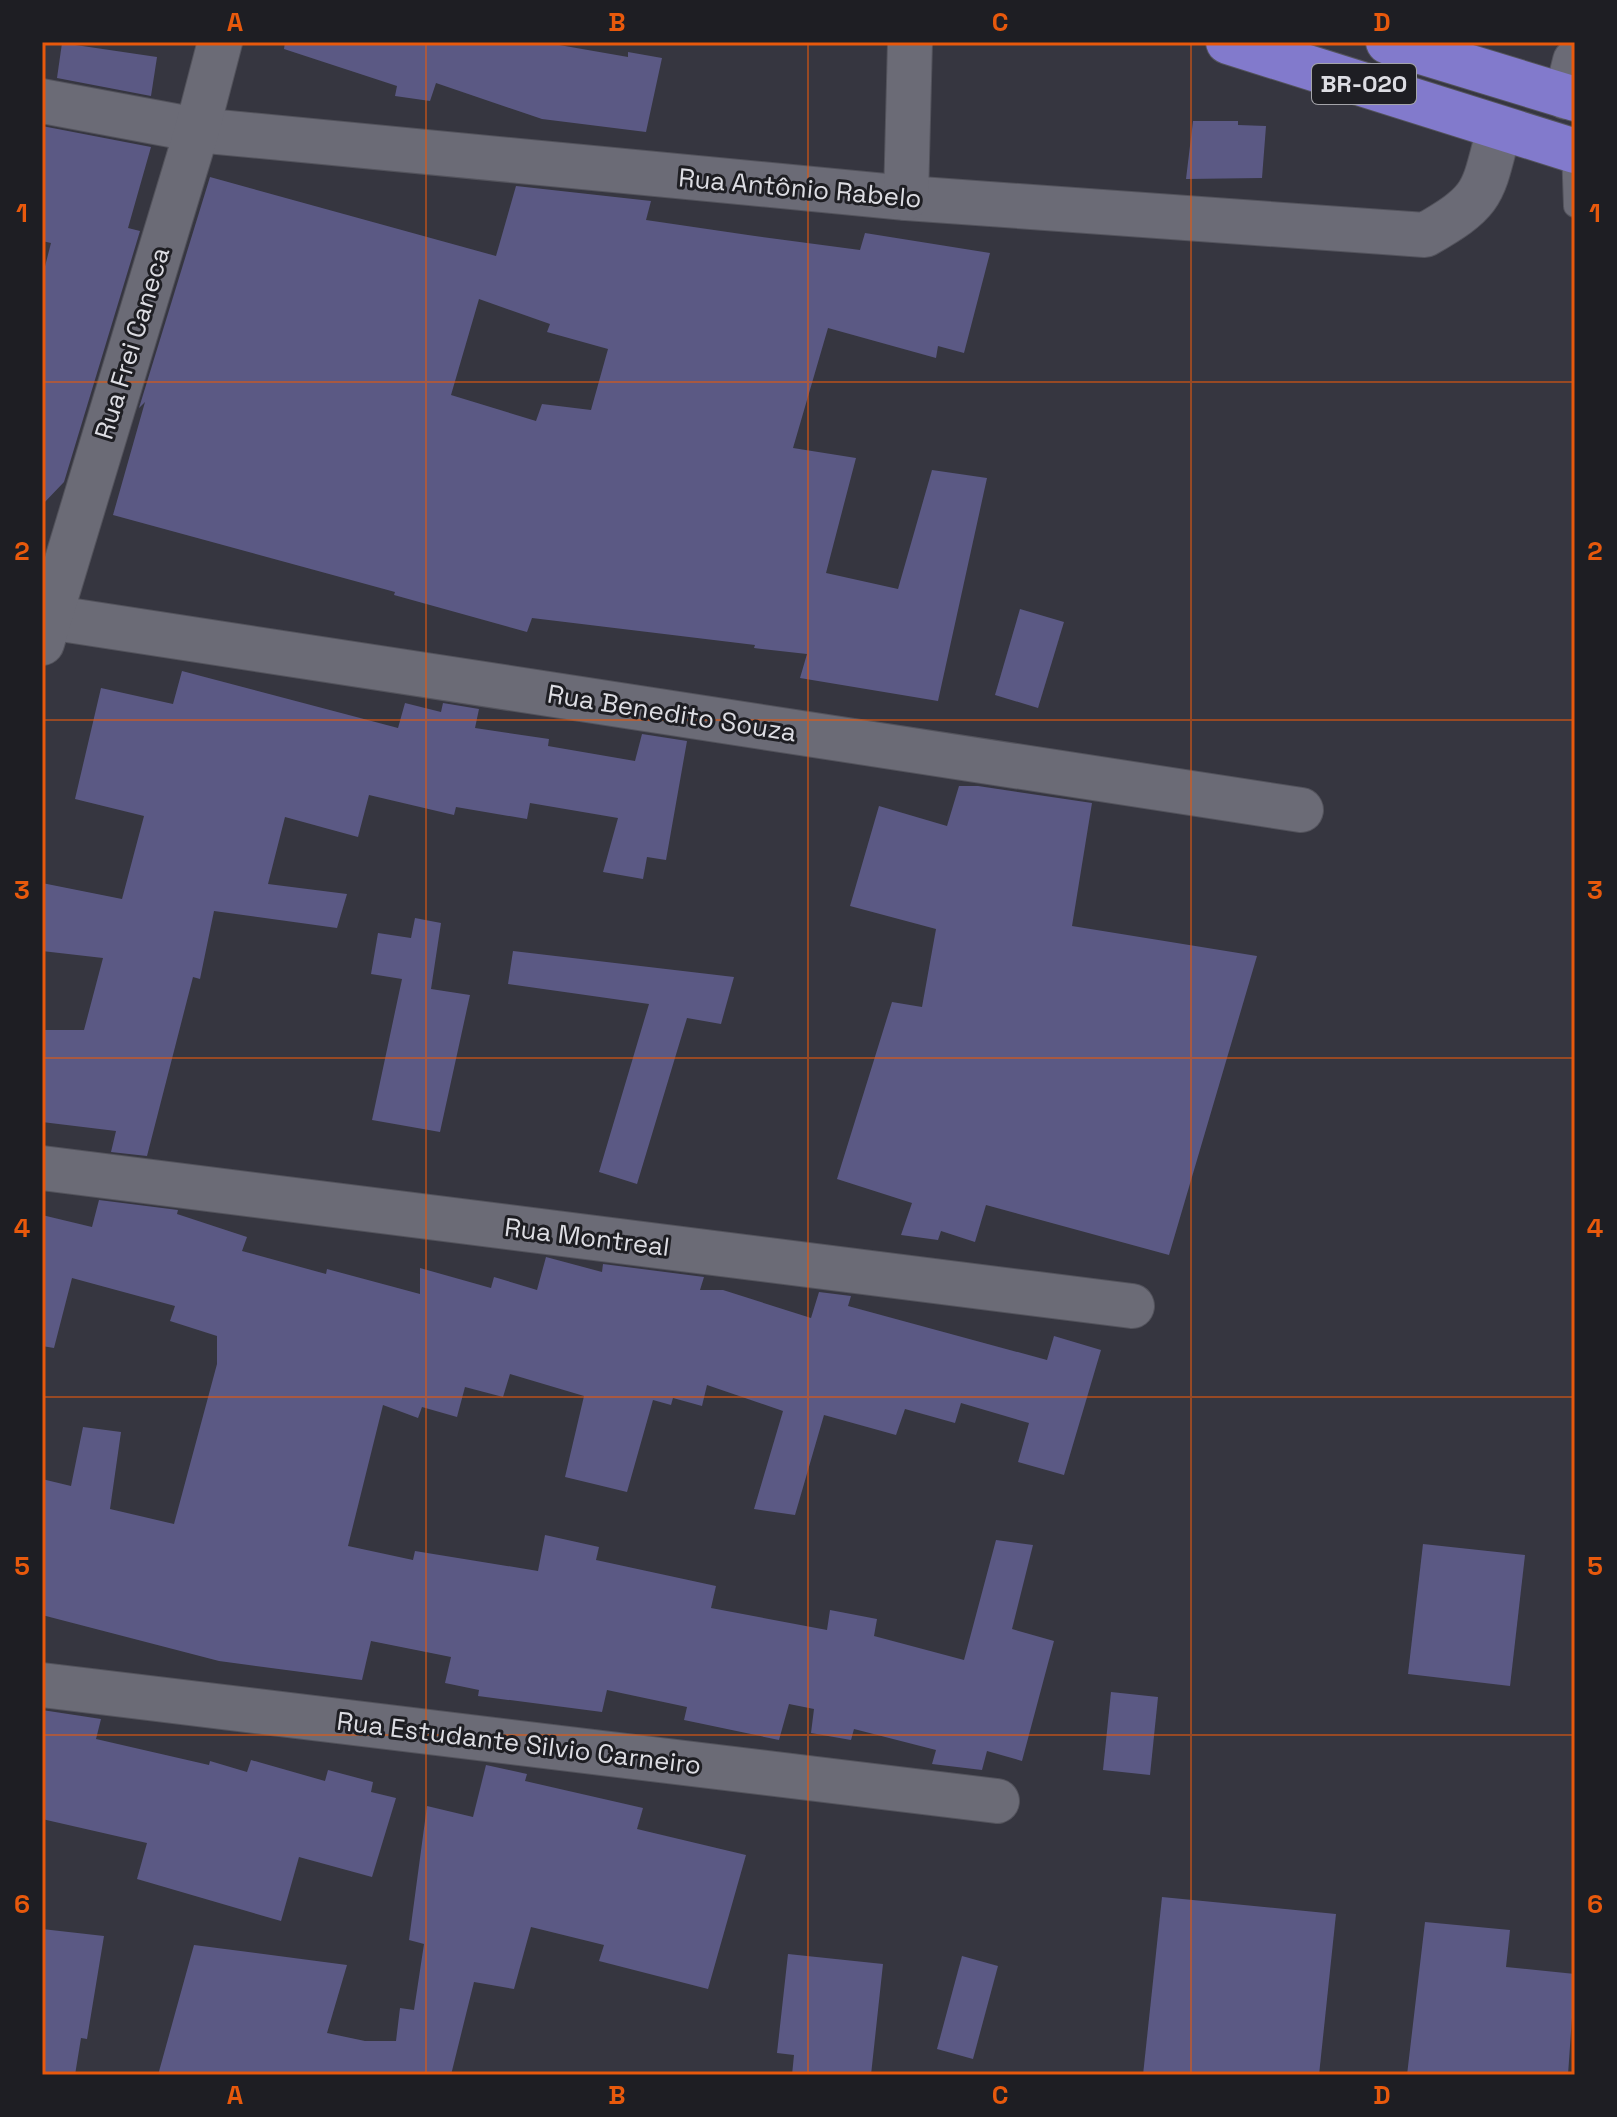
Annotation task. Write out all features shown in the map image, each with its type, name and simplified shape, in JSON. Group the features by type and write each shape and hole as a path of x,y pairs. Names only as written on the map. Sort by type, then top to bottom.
{"highway":[{"name":"BR-020","path":"1228,42 1574,151"},
{"name":"BR-020","path":"1388,42 1572,86"}],"street":[{"name":"Rua Frei Caneca","path":"44,626 197,130 220,42"},
{"path":"906,198 910,42"},
{"name":"Rua Antônio Rabelo","path":"42,101 197,130 906,198 1425,235 1466,212 1483,189 1499,129"},
{"name":"Rua Benedito Souza","path":"44,626 1301,810"},
{"name":"Rua Montreal","path":"42,1168 1132,1306"},
{"name":"Rua Estudante Silvio Carneiro","path":"42,1685 997,1801"}],"lane":[{"path":"1574,151 1575,206"}],"building":[{"path":"285,42 542,42 628,57 628,52 662,58 646,132 542,119 436,83 430,101 395,96 397,86 284,49"},
{"path":"62,43 157,57 151,96 57,78"},
{"path":"1193,121 1238,121 1238,125 1266,126 1262,178 1186,179"},
{"path":"42,126 151,147 128,228 140,231 64,482 42,505 42,278 51,243 42,241"},
{"path":"210,177 496,256 516,186 651,201 646,220 748,235 860,250 865,233 990,253 964,353 938,346 936,358 828,328 793,448 856,458 826,573 898,589 932,470 987,478 938,701 800,678 807,654 754,648 755,645 532,618 527,632 394,595 395,592 113,515 145,402 139,408","holes":["479,299 550,324 547,332 608,349 591,410 542,404 536,421 451,395"]},
{"path":"1020,609 1064,622 1038,708 995,695"},
{"path":"182,671 398,728 405,703 441,712 443,703 479,709 475,728 549,739 548,746 635,761 642,734 687,741 666,860 647,857 643,879 603,872 618,818 530,803 527,819 456,807 454,815 369,795 358,837 285,817 268,884 347,894 337,928 214,911 200,979 193,977 147,1156 111,1152 116,1131 42,1122 42,1030 84,1030 103,958 42,951 42,883 122,899 144,816 75,799 101,688 173,704"},
{"path":"959,786 978,786 1092,803 1072,926 1257,956 1169,1255 986,1205 975,1242 941,1231 938,1240 901,1235 912,1203 837,1179 892,1002 922,1007 936,929 850,906 879,806 947,826"},
{"path":"415,918 441,923 431,989 470,995 440,1132 372,1120 402,979 371,974 378,933 411,938"},
{"path":"513,951 734,977 721,1024 687,1018 637,1184 599,1172 649,1004 508,984"},
{"path":"99,1200 178,1210 177,1214 247,1237 242,1251 326,1274 327,1269 420,1294 420,1268 491,1288 494,1277 537,1290 546,1257 602,1272 603,1264 704,1277 700,1290 723,1290 811,1318 819,1292 851,1296 848,1306 1047,1360 1054,1336 1101,1350 1064,1475 1018,1462 1029,1423 961,1403 955,1423 905,1409 896,1435 824,1415 795,1515 754,1509 783,1411 707,1385 702,1406 673,1398 671,1405 653,1400 627,1492 565,1477 584,1396 510,1374 503,1397 465,1387 457,1417 422,1407 418,1418 383,1405 348,1546 413,1560 415,1551 538,1571 545,1535 599,1547 596,1560 716,1586 711,1608 827,1630 830,1610 877,1619 874,1636 964,1660 996,1540 1033,1545 1012,1629 1054,1641 1022,1761 987,1751 982,1770 932,1764 936,1750 854,1729 851,1740 811,1733 814,1709 789,1704 779,1740 684,1720 687,1707 607,1690 602,1712 478,1696 479,1690 445,1683 451,1657 371,1641 362,1680 219,1661 42,1615 42,1479 71,1486 83,1427 121,1432 110,1509 174,1524 217,1364 217,1336 170,1321 175,1306 72,1278 54,1348 42,1346 42,1215 92,1227"},
{"path":"1423,1544 1525,1555 1510,1686 1408,1674"},
{"path":"1111,1692 1158,1697 1150,1775 1103,1770"},
{"path":"42,1710 101,1719 96,1739 209,1765 210,1761 247,1772 251,1760 325,1781 328,1770 373,1782 371,1792 396,1798 372,1877 299,1857 281,1921 137,1879 147,1843 42,1819"},
{"path":"486,1765 527,1774 525,1781 643,1808 637,1829 746,1855 708,1989 599,1961 604,1945 531,1927 514,1989 474,1982 451,2075 158,2075 194,1945 347,1965 327,2033 365,2041 396,2041 400,2008 414,2010 424,1944 409,1940 427,1806 473,1817"},
{"path":"1162,1897 1336,1914 1319,2075 1143,2075"},
{"path":"1425,1922 1510,1930 1506,1967 1575,1974 1568,2075 1407,2075"},
{"path":"42,1929 104,1936 87,2039 81,2038 75,2075 42,2075"},
{"path":"788,1954 883,1964 871,2075 792,2075 794,2055 777,2053"},
{"path":"962,1956 998,1966 973,2059 937,2049"}]}
